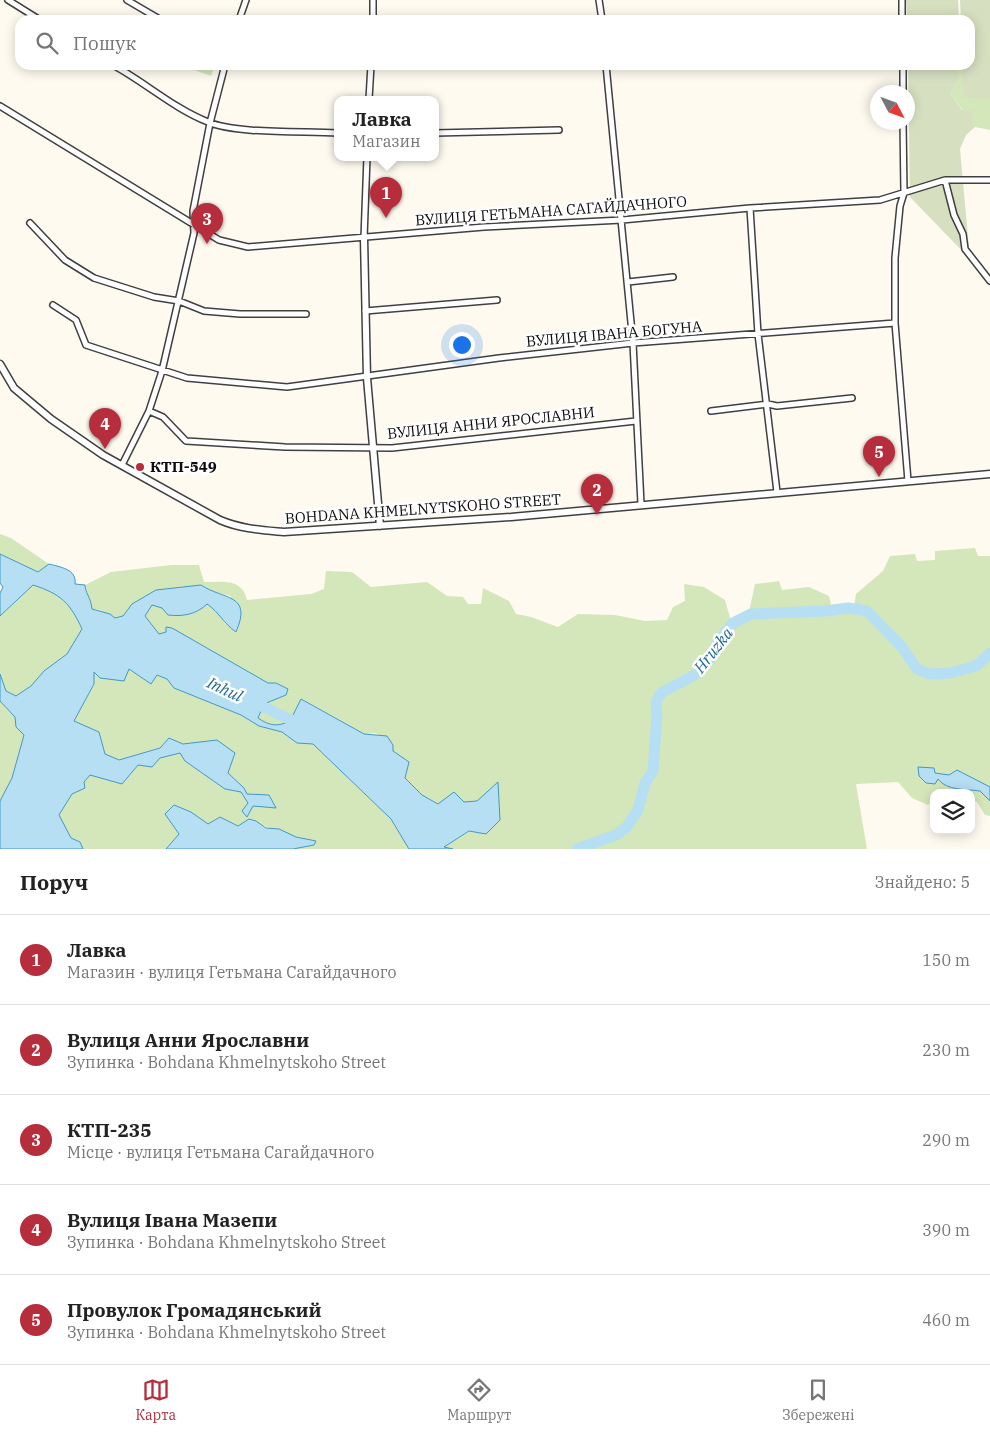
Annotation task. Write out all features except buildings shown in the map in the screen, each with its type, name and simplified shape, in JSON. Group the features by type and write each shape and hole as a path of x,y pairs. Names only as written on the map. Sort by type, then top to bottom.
{"street":[{"path":"8,0 32,15"},
{"path":"127,0 152,15"},
{"path":"241,15 246,0"},
{"path":"373,15 374,0"},
{"path":"599,0 601,15"},
{"path":"902,0 902,15"},
{"path":"121,70 182,110 210,123 231,128 334,133"},
{"path":"122,465 149,411 162,371 194,232 193,211 210,123 224,70"},
{"path":"369,96 371,70"},
{"path":"607,70 634,343 641,504"},
{"path":"902,70 903,85"},
{"name":"ВУЛИЦЯ ГЕТЬМАНА САГАЙДАЧНОГО","path":"0,106 219,240 248,247 484,227 622,220 750,208 880,200 945,180 990,180"},
{"path":"439,133 559,130"},
{"path":"903,130 904,193 900,206 894,258 895,323 908,481"},
{"path":"367,161 364,238 367,378 380,526"},
{"path":"945,180 954,215 963,234 965,250 990,281"},
{"path":"750,208 758,334 768,404 777,492"},
{"path":"30,223 65,260 94,278 204,311 240,314 306,314"},
{"path":"628,282 673,277"},
{"path":"365,311 497,300"},
{"name":"ВУЛИЦЯ ІВАНА БОГУНА","path":"53,305 76,320 86,345 187,378 287,387 367,378 499,358 634,343 895,323"},
{"name":"BOHDANA KHMELNYTSKOHO STREET","path":"0,364 14,388 26,400 51,420 122,465 232,525 284,532 511,517 990,474"},
{"path":"711,411 768,404 777,406 852,398"},
{"name":"ВУЛИЦЯ АННИ ЯРОСЛАВНИ","path":"149,411 163,417 186,441 285,447 374,446 392,448 636,421"}],"green space":[{"path":"906,0 958,0 959,15 907,15"},
{"path":"960,0 990,0 990,99 962,97 962,70 975,70 975,15 961,15"},
{"path":"990,20 990,130 975,127 951,94 958,81 958,70 975,70 975,54"},
{"path":"194,70 213,70 211,76"},
{"path":"908,70 958,70 958,81 951,94 962,110 973,111 972,122 975,127 966,135 960,149 970,259 910,197 909,130 915,130 915,85 908,85"},
{"path":"0,534 11,538 49,564 38,572 0,554"},
{"path":"975,548 978,556 990,556 990,816 985,815 975,801 975,789 930,789 930,803 928,805 912,798 898,782 856,784 867,849 453,849 444,847 470,831 498,783 477,801 438,804 422,795 405,778 392,751 376,733 364,734 302,699 291,721 278,725 263,721 258,718 265,704 286,695 276,683 268,683 166,632 159,634 145,616 152,605 162,607 168,615 179,616 199,611 207,604 218,612 226,625 231,596 210,591 201,585 156,590 132,604 123,616 115,618 99,610 92,609 85,585 111,572 171,565 199,565 204,582 225,582 236,585 241,588 247,600 311,594 324,589 326,571 352,572 371,587 427,582 447,596 463,597 468,604 481,604 483,588 509,601 516,614 531,617 558,627 578,614 615,615 645,621 667,620 673,607 685,601 684,584 704,587 725,600 731,621 749,612 755,584 779,581 782,590 809,587 829,596 832,609 854,606 856,594 883,571 890,556 915,554 917,561 935,560 935,551"},
{"path":"33,585 51,592 64,601 73,612 82,629 67,654 44,671 31,686 16,696 6,691 0,674 0,616"},
{"path":"129,669 151,684 157,675 167,679 174,688 241,715 259,726 282,732 297,743 313,744 391,819 409,849 293,849 314,845 316,841 293,836 256,821 238,826 220,817 208,824 191,812 179,834 166,849 83,849 80,842 71,838 59,815 72,794 85,788 84,782 90,775 122,784 138,765 152,767 160,758 180,753 225,789 241,792 248,803 247,816 253,806 244,788 228,773 217,741 183,744 169,738 161,747 119,760 105,754 99,732 73,722 94,685 93,671"},
{"path":"0,701 15,717 16,727 24,735 12,778 0,801"}],"water":[{"path":"0,554 38,572 49,564 71,572 75,579 75,584 85,585 92,609 110,614 115,618 123,616 132,604 156,590 201,585 226,596 238,604 241,610 236,632 207,604 194,612 179,616 168,615 162,608 152,605 145,616 159,634 166,632 166,627 172,628 268,683 276,683 288,689 286,695 264,704 258,718 262,721 277,725 290,721 301,699 364,734 387,736 393,745 393,751 409,762 405,778 422,795 438,804 454,792 464,802 477,801 498,782 500,820 486,834 469,831 444,847 453,849 409,849 391,819 313,744 297,743 282,732 259,726 241,715 174,688 167,679 157,675 151,684 129,669 124,681 100,678 94,672 94,684 74,721 99,732 105,754 119,760 160,748 169,738 183,744 217,740 235,753 228,773 244,788 247,794 269,795 276,808 253,806 247,817 242,811 248,803 241,792 225,789 185,761 180,753 160,758 152,767 138,765 122,784 90,775 84,782 85,788 72,794 59,815 71,838 80,842 83,849 0,849 0,801 12,778 24,735 16,727 15,717 0,701 0,674 6,691 16,696 31,686 44,671 67,654 82,629 73,612 64,601 51,592 33,585 0,616 0,593 3,587 0,583"},
{"path":"918,767 934,768 935,773 949,775 957,770 990,787 990,801 980,791 975,789 952,788 946,786 938,779 935,784 926,783 919,776"},
{"path":"174,805 191,812 208,824 220,817 238,826 249,819 256,821 266,828 279,829 296,837 316,841 314,845 293,849 166,849 179,834 165,814"}],"waterway":[{"name":"Hruzka","path":"577,849 616,835 627,827 638,810 645,783 653,771 657,715 656,702 661,693 698,673 710,659 718,642 733,623 751,614 826,611 848,608 867,611 902,647 917,669 929,674 950,673 976,666 990,653"},
{"name":"Inhul","path":"251,701 304,726"}],"place":[{"name":"Лавка","path":"386,218"},
{"name":"КТП-235","path":"207,244"},
{"name":"Вулиця Івана Мазепи","path":"105,449"},
{"name":"КТП-549","path":"140,467"},
{"name":"Провулок Громадянський","path":"879,477"},
{"name":"Вулиця Анни Ярославни","path":"597,515"}]}
